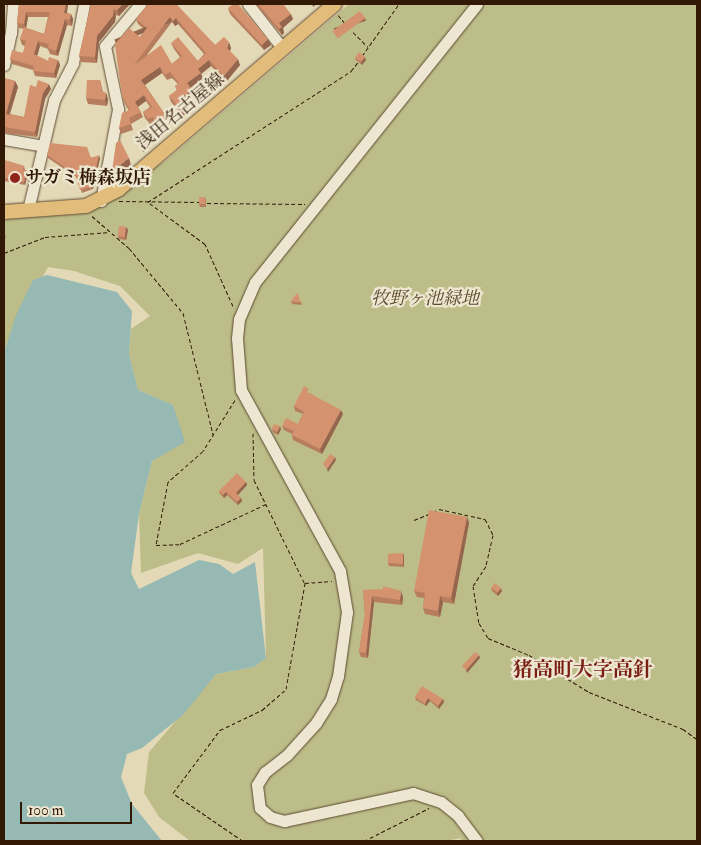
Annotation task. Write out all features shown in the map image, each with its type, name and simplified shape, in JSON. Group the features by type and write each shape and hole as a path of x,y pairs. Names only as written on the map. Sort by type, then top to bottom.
{"main road":[{"name":"浅田名古屋線","path":"4,212 81,206 101,201 119,189 332,6"}],"street":[{"path":"4,65 11,33 12,4"},
{"path":"28,210 54,100 73,63 84,4"},
{"path":"101,201 118,109 105,46 140,4"},
{"path":"248,4 283,49"},
{"path":"477,4 255,282 239,319 241,390 343,581 347,612 338,676 331,699 316,722 293,749 265,772 257,785 260,808 270,817 284,821 413,793 441,802 458,816 477,841"},
{"path":"4,139 43,146"}],"path":[{"path":"148,202 352,71 399,4"},
{"path":"332,6 368,48"},
{"path":"101,201 317,204"},
{"path":"148,202 205,244 239,319"},
{"path":"81,206 129,248 183,313 213,435"},
{"path":"4,253 45,236 110,232"},
{"path":"241,390 203,451 168,482 156,545 180,544 266,504"},
{"path":"243,841 173,793 220,730 262,710 286,689 305,583 254,480 253,431"},
{"path":"414,520 439,509 484,519 493,535 486,566 473,586 479,623 488,638 529,655 588,692 683,730 697,739"},
{"path":"305,583 343,581"},
{"path":"364,841 441,802"}],"green space":[{"name":"牧野ヶ池緑地","path":"349,4 697,4 697,841 460,841 461,838 446,841 190,841 159,817 144,793 149,752 216,674 254,667 266,658 263,548 238,564 198,553 141,573 139,514 152,461 173,405 138,390 129,354 131,329 150,316 120,286 74,271 48,267 4,351 4,211 101,201 164,162"}],"water":[{"path":"47,275 117,292 132,311 129,354 138,390 173,405 185,442 152,461 139,514 131,573 139,589 199,560 219,564 233,574 255,562 266,658 254,667 216,674 183,715 142,748 127,754 121,777 132,804 162,841 4,841 4,353 16,315 33,280"}],"building":[{"path":"19,4 66,4 64,13 71,14 70,20 65,19 56,51 48,48 49,44 38,41 34,54 48,61 49,57 58,60 54,73 33,71 34,66 10,59 12,50 23,53 26,41 20,39 24,27 44,34 50,12 26,12 24,24 17,23"},
{"path":"91,4 123,4 117,10 114,9 113,16 97,36 95,57 79,56"},
{"path":"148,4 176,4 215,45 224,37 229,42 227,48 238,59 224,76 209,60 198,69 201,73 187,83 192,90 180,98 187,106 181,110 169,96 177,90 175,86 179,83 170,72 165,75 160,67 141,80 168,119 162,124 156,125 153,117 148,119 143,112 152,107 144,95 135,102 141,112 129,118 131,124 119,128 122,113 130,110 122,96 115,44 129,28 140,37 147,28 136,19","holes":["170,17 173,21 176,18 206,53 198,61 178,37 171,43 182,56 172,64 161,45 134,65"]},
{"path":"233,4 238,4 268,39 262,45 228,8"},
{"path":"258,4 283,4 291,14 279,23 282,27 279,29"},
{"path":"360,11 365,18 338,38 332,31"},
{"path":"359,52 365,57 361,62 355,58"},
{"path":"4,78 15,81 6,114 24,117 30,85 36,87 38,80 49,84 43,93 35,132 4,127"},
{"path":"87,80 100,80 102,92 106,93 105,100 86,98"},
{"path":"141,132 149,145 142,149 134,136"},
{"path":"120,140 129,158 112,171 116,143"},
{"path":"50,143 87,147 91,158 99,155 92,186 80,190 75,174 47,155"},
{"name":"サガミ梅森坂店","path":"4,160 24,166 23,170 27,170 24,182 4,178"},
{"path":"199,197 205,197 205,204 199,204"},
{"path":"119,226 126,227 125,237 118,236"},
{"path":"297,293 301,302 291,301"},
{"path":"304,386 309,389 307,392 341,410 320,449 292,435 294,431 282,426 286,418 298,424 304,412 294,406"},
{"path":"274,424 280,426 277,432 272,429"},
{"path":"330,454 335,457 327,469 323,464"},
{"path":"237,473 246,482 236,493 241,498 237,502 226,492 223,495 219,491"},
{"path":"429,510 467,517 451,598 440,596 438,611 423,608 425,593 414,591"},
{"path":"403,553 403,564 388,563 388,554"},
{"path":"495,583 501,588 497,593 491,588"},
{"path":"383,586 401,591 400,600 372,596 366,653 359,652 365,614 363,590 383,589"},
{"path":"475,652 479,655 466,670 462,666"},
{"path":"422,686 443,699 438,706 428,698 425,704 415,697"}],"place":[{"name":"サガミ梅森坂店","path":"15,178"}],"district":[{"name":"猪高町大字高針","path":"583,669"}]}
